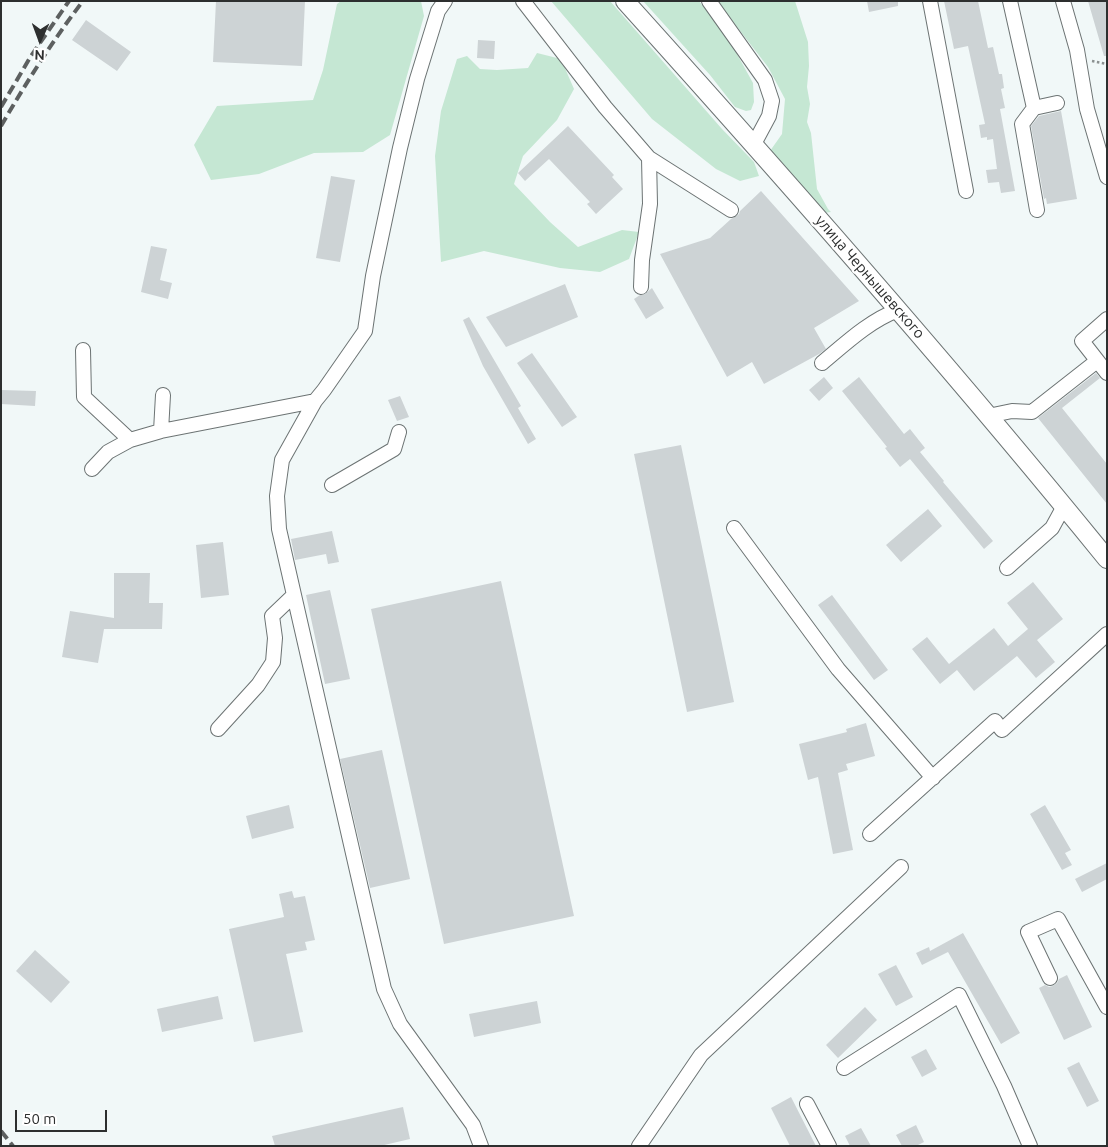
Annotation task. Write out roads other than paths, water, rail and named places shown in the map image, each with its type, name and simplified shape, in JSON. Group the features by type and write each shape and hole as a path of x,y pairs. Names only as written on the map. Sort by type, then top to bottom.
{"main road":[{"name":"улица Чернышевского","path":"626,1 754,144 898,310 1107,559"}],"street":[{"path":"445,1 438,10 417,79 400,148 373,276 365,331 315,401 282,460 277,496 279,530 384,989 400,1024 473,1124 481,1146"},
{"path":"523,1 605,107 649,158 731,210"},
{"path":"709,1 765,80 772,101 769,116 754,144"},
{"path":"930,1 966,191"},
{"path":"1010,1 1034,108"},
{"path":"1063,1 1076,50 1087,108 1107,178"},
{"path":"1037,210 1022,124 1034,108 1057,103"},
{"path":"641,286 642,260 650,204 649,158"},
{"path":"822,363 857,333 898,310"},
{"path":"1107,319 1082,341 1107,373"},
{"path":"83,350 84,397 130,440"},
{"path":"988,416 1012,411 1032,412 1097,361"},
{"path":"161,431 163,396"},
{"path":"92,468 108,452 130,440 161,431 315,401"},
{"path":"332,485 394,449 399,432"},
{"path":"1007,568 1052,528 1064,506"},
{"path":"734,528 838,670 933,778"},
{"path":"218,729 258,685 273,662 275,638 272,616 294,595"},
{"path":"870,834 995,721 1002,730 1107,634"},
{"path":"639,1146 701,1055 901,867"},
{"path":"1050,978 1028,932 1058,919 1107,1007"},
{"path":"844,1068 959,995 1004,1086 1030,1146"},
{"path":"807,1104 830,1146"}],"railway":[{"path":"1,107 31,56 69,1"},
{"path":"1,126 40,62 83,1"},
{"path":"1,1131 13,1146"}]}
